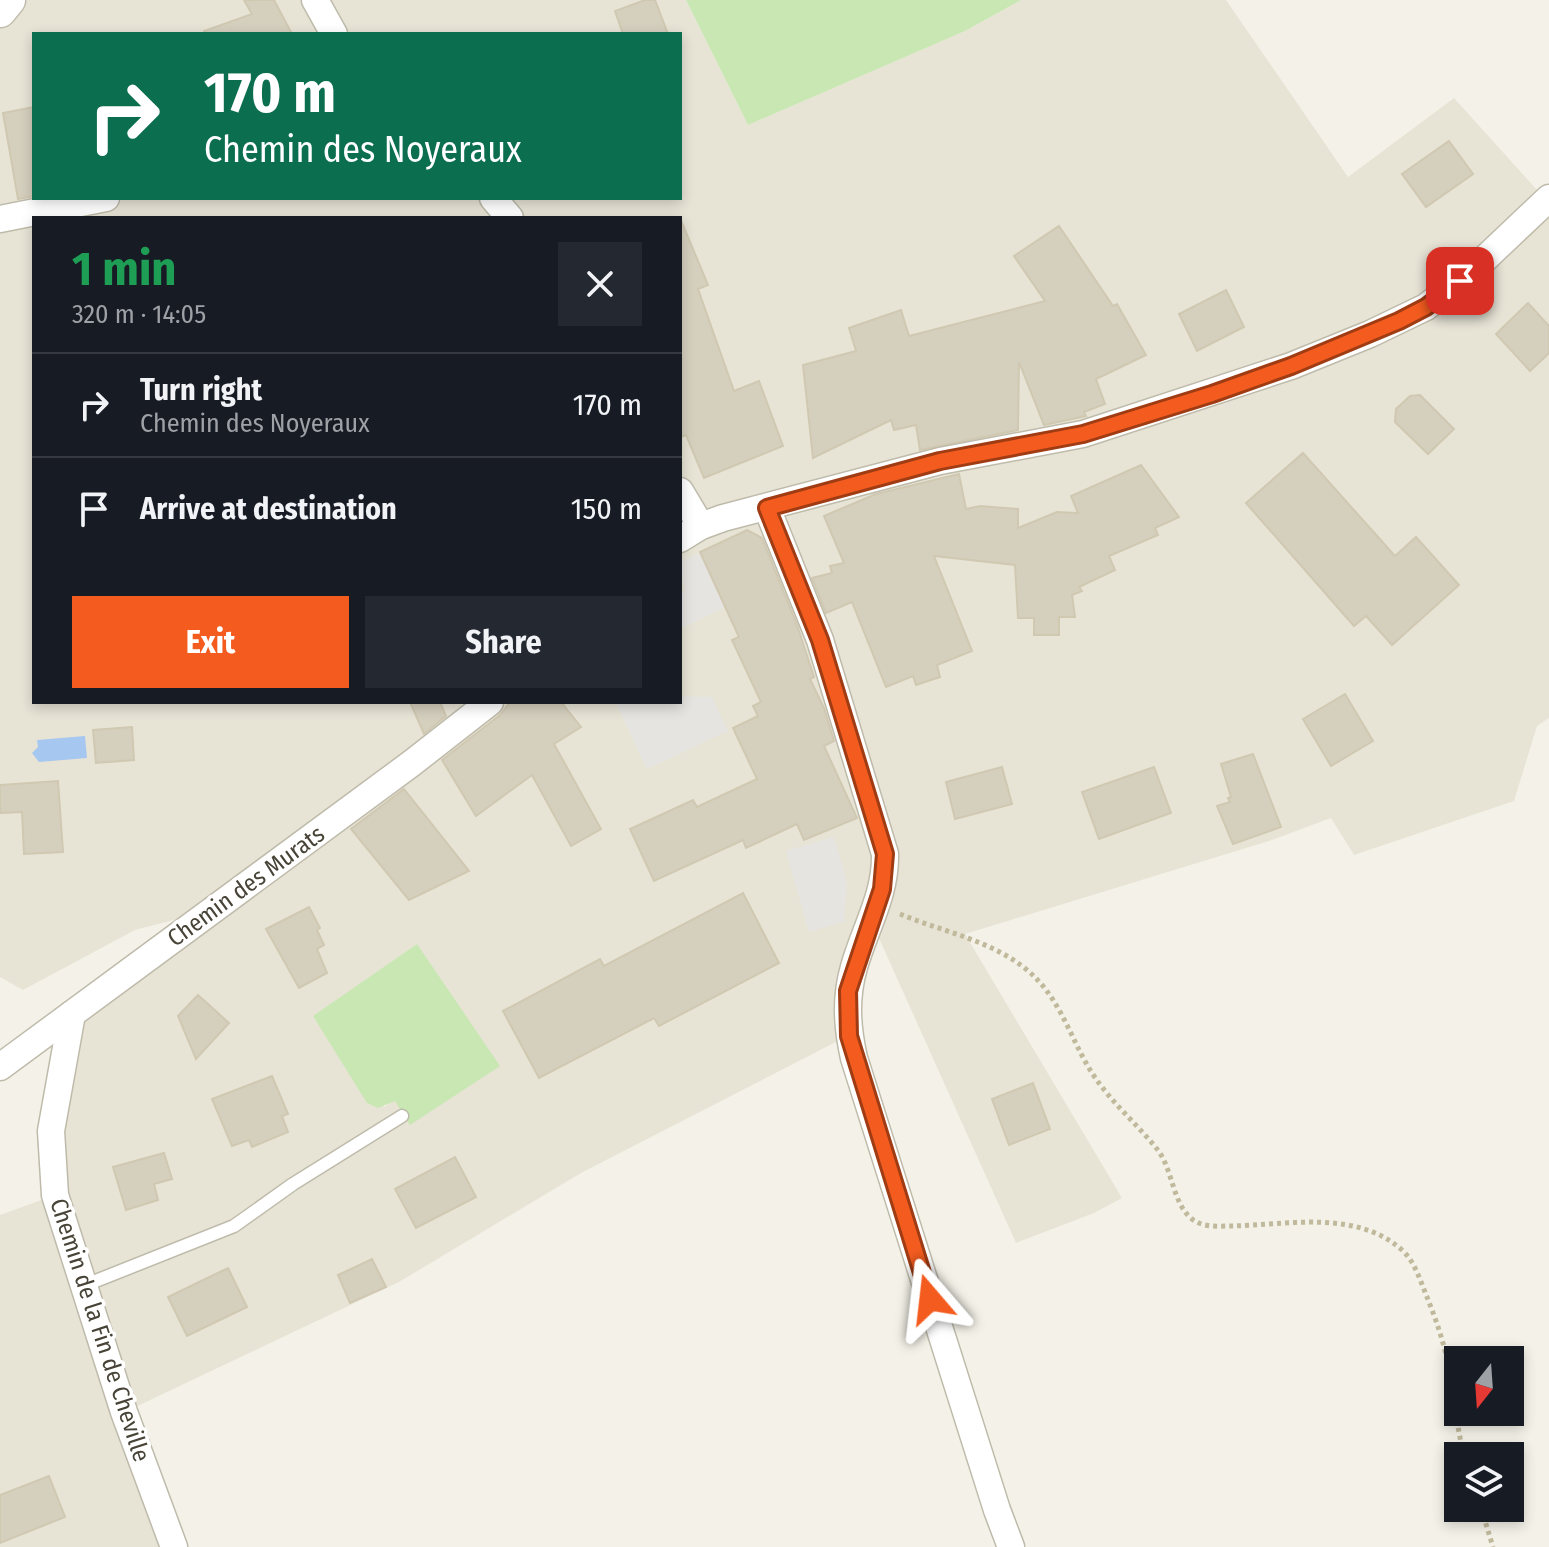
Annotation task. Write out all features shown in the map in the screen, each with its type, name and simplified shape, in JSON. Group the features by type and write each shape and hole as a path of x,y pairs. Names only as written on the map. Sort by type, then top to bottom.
{"street":[{"path":"0,11 9,0"},
{"path":"315,0 333,32"},
{"path":"682,498 691,532 940,461 1083,434 1291,366 1426,307 1474,269 1549,198"},
{"path":"0,219 96,200"},
{"path":"495,200 508,216"},
{"path":"767,508 820,640 879,830 885,871 848,991 849,1036 1011,1547"},
{"name":"Chemin des Murats","path":"0,1067 375,792 487,704"},
{"name":"Chemin de la Fin de Cheville","path":"72,1014 54,1108 50,1154 55,1195 152,1492 174,1547"}],"lane":[{"path":"83,1286 234,1226 293,1184 402,1116"}],"path":[{"path":"877,904 949,933 976,940 1026,969 1045,987 1060,1007 1095,1078 1167,1162 1183,1208 1190,1218 1217,1227 1293,1222 1350,1226 1369,1231 1401,1249 1420,1279 1442,1341 1461,1442"},
{"path":"1485,1522 1493,1547"}],"shaded area":[{"path":"0,0 686,0 748,125 965,31 1021,0 1226,0 1348,177 1454,98 1546,200 1549,198 1549,718 1537,726 1514,801 1354,855 1331,818 1269,841 965,934 1122,1198 1094,1213 1016,1243 878,936 866,968 861,998 861,1029 581,1173 399,1282 125,1412 171,1547 0,1547 0,1215 55,1195 72,1014 213,910 135,930 23,990 0,977","holes":["417,944 394,1100 384,1107 313,1017"]},
{"path":"700,553 725,607 682,628 682,592 686,590 682,581 682,561"},
{"path":"682,696 712,697 728,731 647,769 616,704 682,704"},
{"path":"834,837 847,882 844,922 809,932 786,851"}],"green space":[{"path":"686,0 1021,0 965,31 748,125"},
{"path":"417,944 500,1066 410,1125 395,1101 378,1108 367,1103 313,1016"}],"water":[{"path":"85,736 87,758 39,762 32,753 38,747 37,740"}],"building":[{"path":"244,0 274,0 291,32 204,32 204,31 252,14"},
{"path":"645,0 655,0 667,32 622,32 615,11"},
{"path":"32,107 32,196 18,199 3,113"},
{"path":"1449,141 1473,174 1426,207 1402,174"},
{"path":"682,223 708,285 698,289 734,391 759,381 783,446 704,478 686,435 682,436"},
{"path":"1059,226 1113,306 1117,304 1146,355 1096,379 1105,404 1084,412 1086,416 1044,425 1019,362 1018,430 920,450 916,425 894,430 891,420 813,458 803,365 856,351 849,328 901,310 909,336 1045,301 1014,256"},
{"path":"1226,290 1244,327 1197,351 1179,314"},
{"path":"1528,303 1549,326 1549,353 1530,371 1496,334"},
{"path":"1420,395 1454,429 1428,454 1395,422 1396,409 1410,396"},
{"path":"1303,453 1395,556 1416,537 1459,585 1392,645 1366,616 1354,626 1246,503"},
{"path":"1141,465 1179,517 1155,528 1158,535 1109,556 1115,570 1079,587 1082,591 1072,595 1075,617 1059,617 1059,635 1034,635 1034,618 1018,618 1015,565 934,556 972,651 937,665 940,677 916,685 913,676 886,687 852,602 826,613 812,578 832,573 830,566 844,563 824,516 876,494 959,474 966,509 980,506 1018,509 1018,528 1057,512 1078,513 1071,496"},
{"path":"747,530 762,538 797,625 814,677 810,679 824,708 834,741 824,746 857,818 804,840 797,824 746,848 743,840 654,881 630,829 693,800 697,807 757,779 733,728 758,716 753,706 761,702 732,640 739,637 700,552"},
{"path":"1345,694 1373,741 1331,766 1303,719"},
{"path":"411,704 441,704 446,716 424,734"},
{"path":"508,704 563,704 581,727 554,744 601,829 571,846 532,775 476,816 442,760 500,715"},
{"path":"132,727 134,760 96,763 93,730"},
{"path":"1253,754 1281,827 1233,844 1217,806 1230,802 1228,798 1231,797 1221,764"},
{"path":"1002,767 1012,804 955,819 946,782"},
{"path":"1154,767 1171,813 1099,839 1082,792"},
{"path":"58,781 63,852 24,854 22,812 0,813 0,785"},
{"path":"404,789 469,871 409,900 351,829"},
{"path":"743,893 779,963 659,1026 654,1018 539,1078 503,1011 600,959 604,966"},
{"path":"309,907 320,928 317,930 324,945 317,949 327,973 299,988 266,929"},
{"path":"198,995 229,1023 196,1059 178,1016"},
{"path":"272,1076 288,1114 282,1116 288,1132 252,1147 249,1140 232,1146 212,1099"},
{"path":"1033,1083 1050,1129 1009,1145 992,1099"},
{"path":"164,1153 172,1179 154,1184 158,1200 126,1210 113,1167"},
{"path":"455,1157 476,1197 416,1228 395,1189"},
{"path":"372,1259 386,1287 350,1303 338,1275"},
{"path":"228,1268 247,1307 187,1336 168,1297"},
{"path":"49,1476 65,1517 0,1543 0,1495"}],"route":[{"path":"930,1299 849,1036 848,991 861,944 882,889 885,854 820,640 767,508 940,461 1083,434 1212,394 1291,366 1399,321 1426,307 1460,281"}]}
